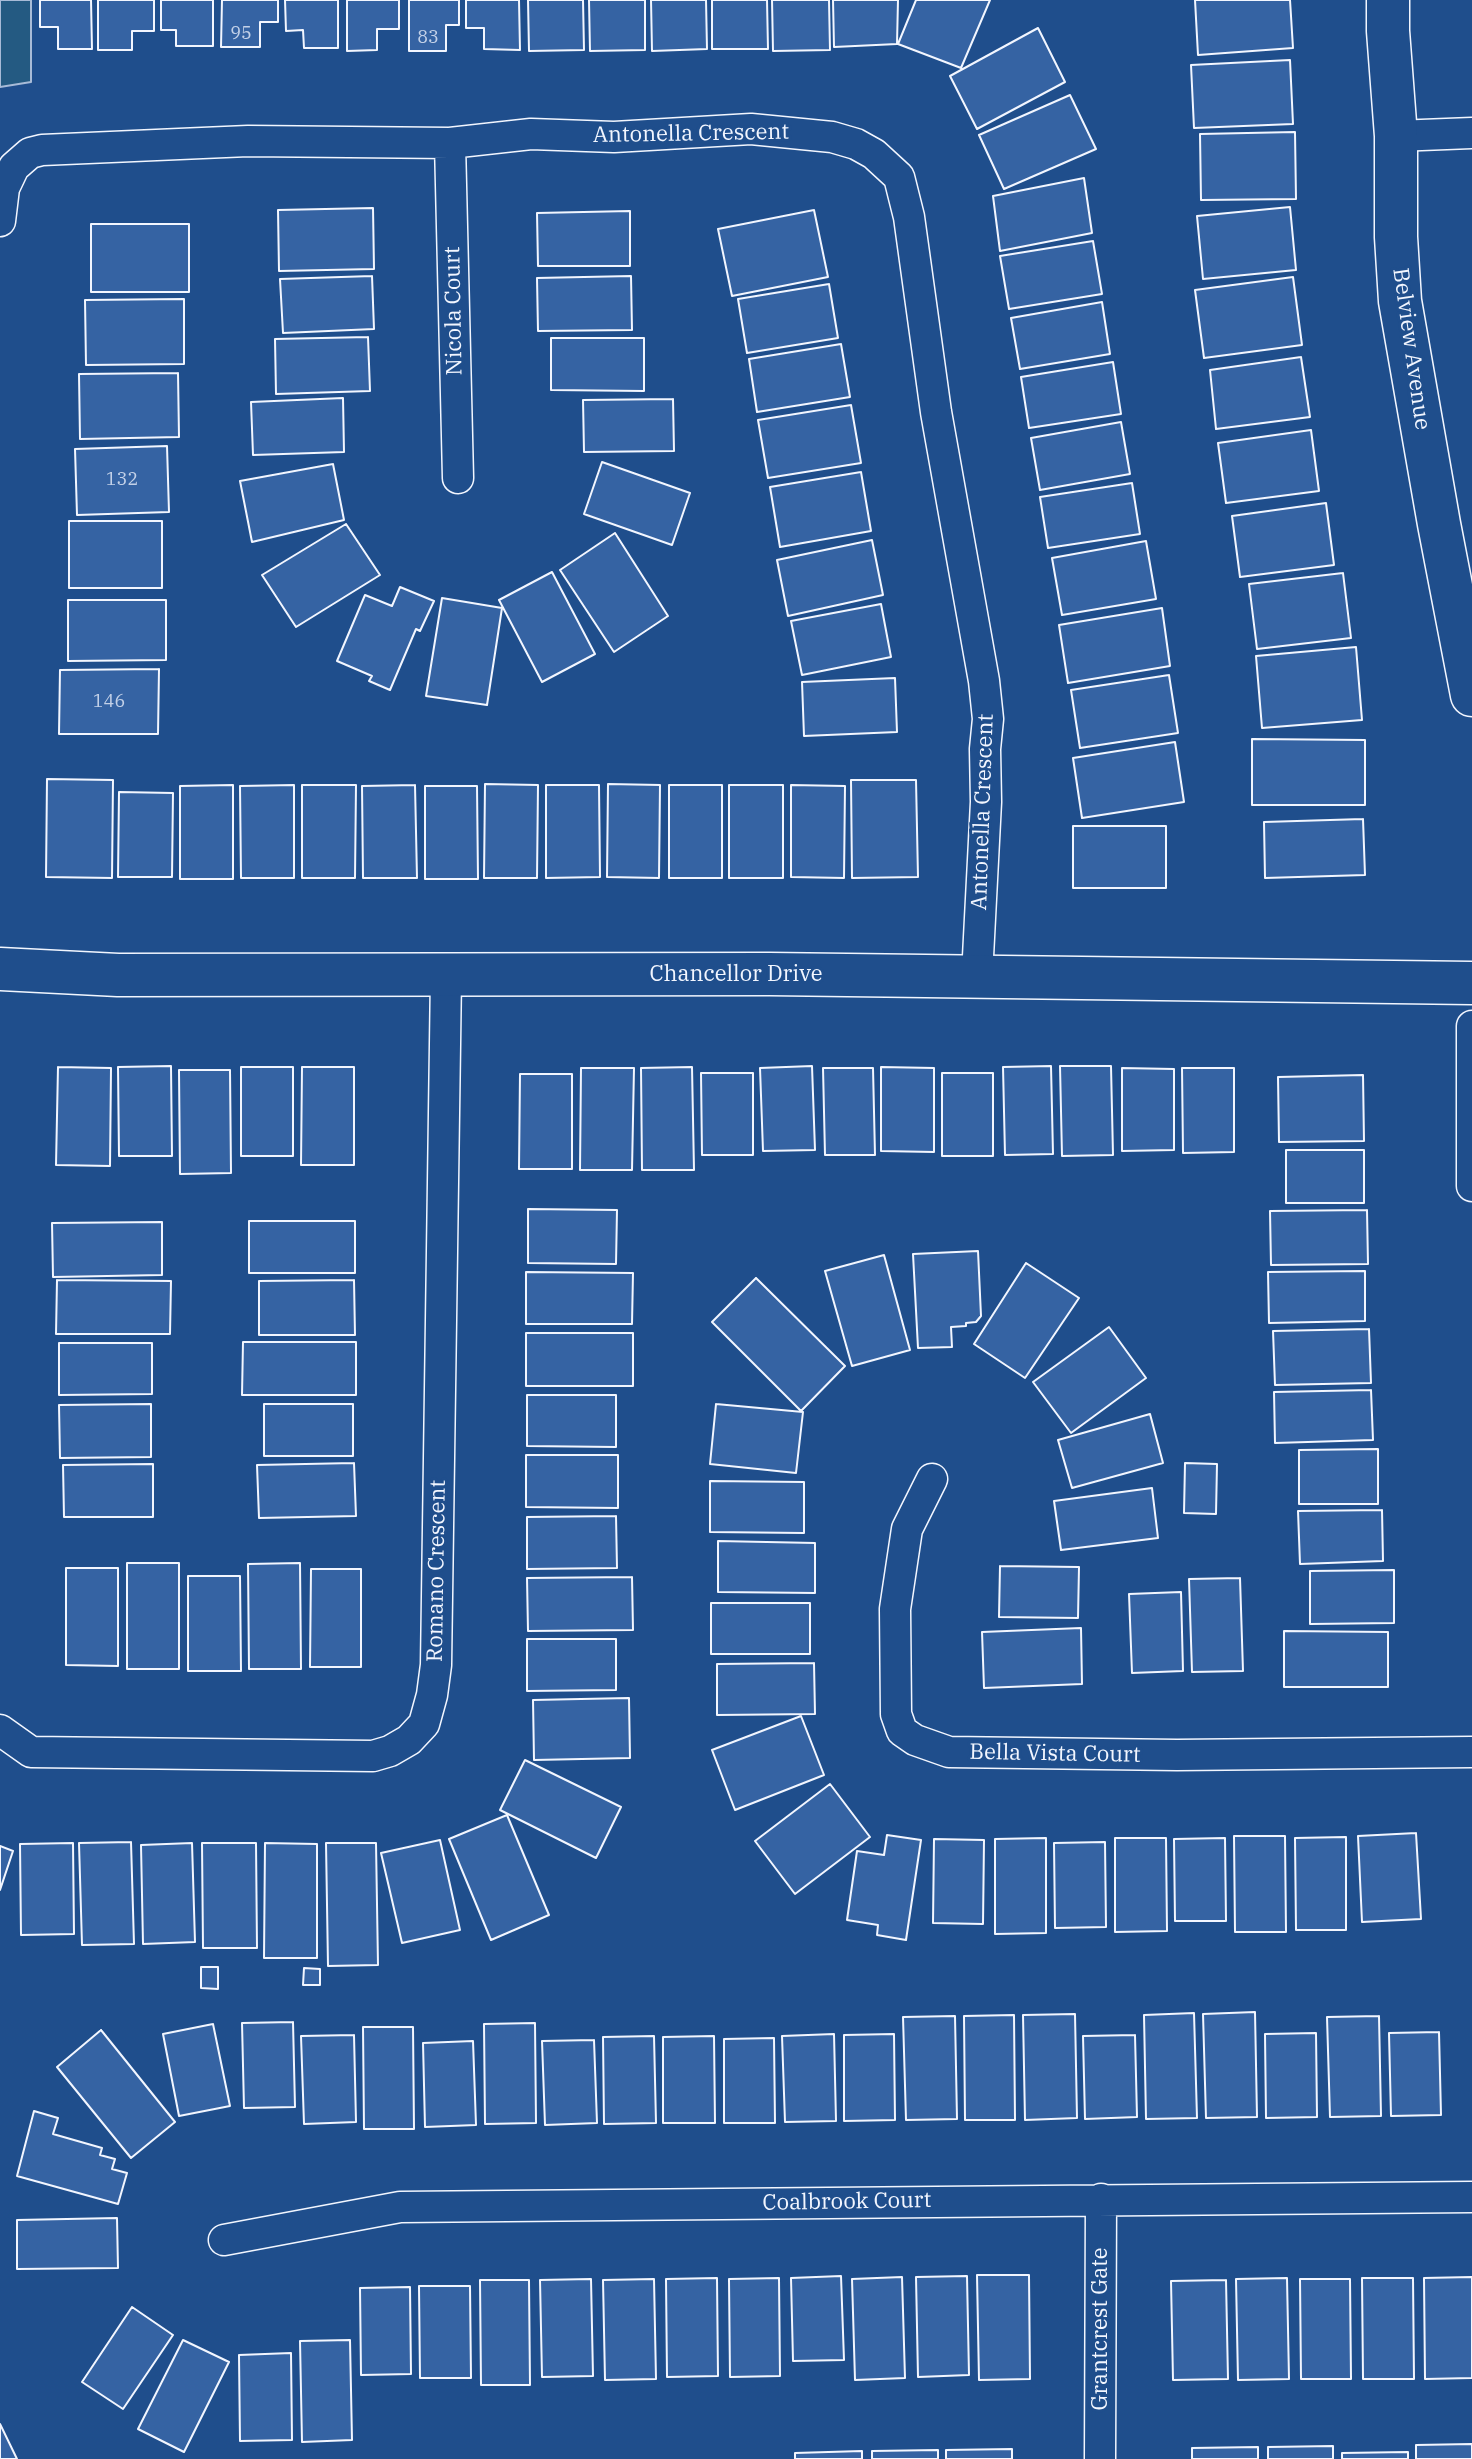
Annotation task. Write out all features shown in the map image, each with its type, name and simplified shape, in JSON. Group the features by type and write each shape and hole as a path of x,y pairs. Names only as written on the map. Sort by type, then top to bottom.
{"street":[{"name":"Belview Avenue","path":"1388,0 1396,136 1396,237 1400,301 1472,695"},
{"name":"Antonella Crescent","path":"0,221 4,188 14,167 30,153 42,150 248,141 450,143 531,134 614,137 751,129 832,137 856,144 874,154 899,177 909,217 936,412 984,681 988,719 977,976"},
{"path":"1396,136 1472,133"},
{"name":"Nicola Court","path":"450,143 458,478"},
{"name":"Chancellor Drive","path":"0,969 118,975 769,974 1472,983"},
{"name":"Romano Crescent","path":"0,1730 31,1752 373,1756 409,1740 424,1724 436,1665 446,975"},
{"path":"1472,1026 1472,1186"},
{"name":"Bella Vista Court","path":"932,1479 907,1529 895,1609 896,1714 902,1731 915,1740 949,1752 1177,1755 1472,1752"},
{"name":"Coalbrook Court","path":"224,2240 400,2207 1472,2197"},
{"name":"Grantcrest Gate","path":"1100,2459 1101,2199"}],"shaded area":[{"path":"0,0 31,0 31,82 0,87"}],"building":[{"path":"40,0 91,0 92,49 58,49 58,27 40,27"},
{"path":"98,0 154,0 154,31 132,31 132,50 98,50"},
{"path":"161,0 213,0 213,46 176,46 176,30 161,30"},
{"path":"222,0 278,0 278,22 260,22 260,47 221,47"},
{"path":"285,0 338,0 338,48 304,48 303,30 286,31"},
{"path":"347,0 399,0 399,29 377,29 377,50 347,51"},
{"path":"409,0 459,0 459,25 446,25 446,51 409,51"},
{"path":"466,0 519,0 520,50 484,49 484,28 466,28"},
{"path":"528,0 583,0 584,50 529,51"},
{"path":"589,0 645,0 645,50 590,51"},
{"path":"651,0 706,0 707,49 652,51"},
{"path":"712,0 767,0 768,49 712,49"},
{"path":"772,0 829,0 830,50 773,51"},
{"path":"833,0 898,0 897,44 834,47"},
{"path":"916,0 990,0 961,68 898,44"},
{"path":"1195,0 1290,0 1293,48 1198,55"},
{"path":"1038,28 1065,82 977,129 950,76"},
{"path":"1290,60 1293,124 1194,128 1191,65"},
{"path":"1070,95 1096,149 1004,189 979,135"},
{"path":"1295,132 1296,199 1201,200 1200,134"},
{"path":"1084,178 1092,233 1000,251 993,196"},
{"path":"1290,207 1296,270 1203,279 1197,216"},
{"path":"373,208 374,269 279,271 278,210"},
{"path":"814,210 828,277 732,296 718,229"},
{"path":"630,211 630,266 538,266 537,213"},
{"path":"91,224 189,224 189,292 91,292"},
{"path":"1093,241 1102,294 1009,309 1000,256"},
{"path":"372,276 374,329 283,333 280,279"},
{"path":"631,276 632,330 538,331 537,278"},
{"path":"1293,277 1302,345 1204,358 1195,290"},
{"path":"829,284 838,338 747,353 738,299"},
{"path":"184,299 184,364 86,365 85,300"},
{"path":"1102,302 1110,354 1020,369 1011,318"},
{"path":"368,337 370,391 276,394 275,339"},
{"path":"551,338 644,338 644,391 551,390"},
{"path":"841,344 850,397 757,412 749,359"},
{"path":"1301,357 1310,417 1216,429 1210,370"},
{"path":"1113,362 1121,414 1029,428 1021,377"},
{"path":"178,373 179,437 80,439 79,374"},
{"path":"343,398 344,452 253,455 251,402"},
{"path":"673,399 674,451 584,452 583,400"},
{"path":"851,405 861,463 768,478 758,420"},
{"path":"1121,422 1130,474 1040,490 1031,438"},
{"path":"1311,430 1319,491 1226,503 1218,443"},
{"path":"167,446 169,512 77,515 75,449"},
{"path":"602,462 690,493 672,545 584,514"},
{"path":"333,464 344,520 252,542 240,481"},
{"path":"861,472 871,531 780,547 770,487"},
{"path":"1132,483 1140,534 1048,548 1040,497"},
{"path":"1326,503 1334,565 1240,577 1232,516"},
{"path":"69,521 162,521 162,588 69,588"},
{"path":"346,524 380,575 296,627 262,575"},
{"path":"615,533 668,616 614,652 560,570"},
{"path":"872,540 883,595 788,616 777,560"},
{"path":"1146,541 1156,599 1062,615 1052,558"},
{"path":"552,572 595,654 542,682 499,600"},
{"path":"1343,573 1351,638 1257,649 1249,584"},
{"path":"400,587 434,601 420,631 416,629 390,690 369,681 372,676 337,661 365,595 392,606"},
{"path":"442,598 502,608 487,705 426,696"},
{"path":"68,600 166,600 166,660 68,661"},
{"path":"881,604 891,657 802,675 791,621"},
{"path":"1162,608 1170,666 1068,683 1059,625"},
{"path":"1356,647 1362,720 1262,728 1256,656"},
{"path":"159,669 158,734 59,734 60,670"},
{"path":"1169,675 1178,733 1080,748 1071,690"},
{"path":"895,678 897,732 804,736 802,682"},
{"path":"1252,739 1365,740 1365,805 1252,805"},
{"path":"1175,742 1184,802 1082,818 1073,758"},
{"path":"47,779 113,780 112,878 46,877"},
{"path":"851,780 916,780 918,877 852,878"},
{"path":"485,784 538,785 537,878 484,878"},
{"path":"608,784 660,785 659,878 607,877"},
{"path":"233,785 233,879 180,879 180,786"},
{"path":"294,785 294,878 241,878 240,786"},
{"path":"302,785 356,785 355,878 302,878"},
{"path":"415,785 417,878 363,878 362,786"},
{"path":"546,785 599,785 600,877 546,878"},
{"path":"669,785 722,785 722,878 669,878"},
{"path":"729,785 783,785 783,878 729,878"},
{"path":"791,785 845,786 844,878 791,877"},
{"path":"425,786 477,786 478,879 425,879"},
{"path":"119,792 173,793 172,877 118,877"},
{"path":"1363,819 1365,875 1265,878 1264,822"},
{"path":"1073,826 1166,826 1166,888 1073,888"},
{"path":"171,1066 172,1156 119,1156 118,1067"},
{"path":"812,1066 815,1150 763,1151 760,1068"},
{"path":"1051,1066 1053,1154 1005,1155 1003,1067"},
{"path":"1060,1066 1111,1066 1113,1155 1062,1156"},
{"path":"58,1067 111,1068 110,1166 56,1165"},
{"path":"241,1067 293,1067 293,1156 241,1156"},
{"path":"302,1067 354,1067 354,1165 301,1165"},
{"path":"692,1067 694,1170 642,1170 641,1068"},
{"path":"881,1067 934,1068 934,1152 881,1151"},
{"path":"581,1068 634,1068 632,1170 580,1170"},
{"path":"823,1068 873,1068 875,1155 825,1155"},
{"path":"1122,1068 1174,1069 1174,1150 1122,1151"},
{"path":"1182,1068 1234,1068 1234,1152 1183,1153"},
{"path":"179,1070 230,1070 231,1173 180,1174"},
{"path":"701,1073 753,1073 753,1155 702,1155"},
{"path":"942,1073 993,1073 993,1156 942,1156"},
{"path":"520,1074 572,1074 572,1169 519,1169"},
{"path":"1363,1075 1364,1141 1279,1142 1278,1077"},
{"path":"1286,1150 1364,1150 1364,1203 1286,1203"},
{"path":"528,1209 617,1210 616,1264 528,1263"},
{"path":"1367,1210 1368,1264 1271,1265 1270,1211"},
{"path":"249,1221 355,1221 355,1273 249,1273"},
{"path":"162,1222 162,1275 53,1277 52,1223"},
{"path":"978,1251 981,1316 976,1322 966,1323 966,1326 951,1327 952,1347 918,1348 913,1254"},
{"path":"884,1255 910,1350 852,1366 825,1271"},
{"path":"1026,1263 1079,1298 1025,1378 974,1344"},
{"path":"1365,1271 1365,1321 1269,1323 1268,1272"},
{"path":"526,1272 633,1273 632,1324 526,1324"},
{"path":"756,1278 845,1366 801,1411 712,1322"},
{"path":"57,1280 171,1281 170,1334 56,1334"},
{"path":"354,1280 355,1335 259,1335 259,1281"},
{"path":"1109,1327 1146,1378 1071,1433 1033,1382"},
{"path":"1369,1329 1371,1383 1275,1385 1273,1331"},
{"path":"526,1333 633,1333 633,1386 526,1386"},
{"path":"243,1342 356,1342 356,1395 242,1395"},
{"path":"59,1343 152,1343 152,1394 59,1395"},
{"path":"1371,1390 1373,1440 1275,1443 1274,1392"},
{"path":"527,1395 616,1395 616,1447 527,1446"},
{"path":"151,1404 151,1457 60,1458 59,1405"},
{"path":"264,1404 353,1404 353,1456 264,1456"},
{"path":"716,1404 803,1412 796,1473 710,1464"},
{"path":"1150,1414 1163,1463 1072,1488 1058,1440"},
{"path":"1378,1449 1378,1504 1299,1504 1299,1450"},
{"path":"526,1455 618,1455 618,1508 526,1507"},
{"path":"354,1463 356,1516 259,1518 257,1465"},
{"path":"1185,1463 1217,1464 1216,1514 1184,1513"},
{"path":"153,1464 153,1517 64,1517 63,1465"},
{"path":"710,1481 804,1482 804,1533 710,1532"},
{"path":"1152,1488 1158,1538 1061,1550 1054,1501"},
{"path":"1382,1510 1383,1561 1300,1564 1298,1511"},
{"path":"616,1516 617,1568 527,1569 527,1517"},
{"path":"718,1541 815,1543 815,1593 718,1592"},
{"path":"127,1563 179,1563 179,1669 127,1669"},
{"path":"300,1563 301,1669 249,1669 248,1564"},
{"path":"1000,1566 1079,1567 1078,1618 999,1617"},
{"path":"66,1568 118,1568 118,1666 66,1665"},
{"path":"311,1569 361,1569 361,1667 310,1667"},
{"path":"1394,1570 1394,1623 1310,1624 1310,1571"},
{"path":"188,1576 240,1576 241,1671 188,1671"},
{"path":"632,1577 633,1630 528,1631 527,1578"},
{"path":"1240,1578 1243,1671 1192,1672 1189,1579"},
{"path":"1181,1592 1183,1671 1132,1673 1129,1594"},
{"path":"711,1603 810,1603 810,1654 711,1654"},
{"path":"1081,1628 1082,1684 984,1688 982,1632"},
{"path":"1284,1631 1388,1632 1388,1687 1284,1687"},
{"path":"527,1639 616,1639 616,1690 527,1691"},
{"path":"814,1663 815,1714 717,1715 717,1664"},
{"path":"629,1698 630,1758 534,1760 533,1700"},
{"path":"801,1716 824,1775 735,1810 712,1750"},
{"path":"525,1760 621,1807 596,1858 500,1810"},
{"path":"830,1784 870,1837 795,1894 755,1841"},
{"path":"507,1815 549,1915 491,1940 449,1839"},
{"path":"1416,1833 1421,1919 1362,1922 1358,1836"},
{"path":"887,1835 921,1840 906,1940 877,1935 878,1925 847,1920 857,1851 884,1855"},
{"path":"1234,1836 1285,1836 1286,1932 1235,1932"},
{"path":"1346,1837 1346,1930 1296,1930 1295,1838"},
{"path":"1046,1838 1046,1933 995,1934 995,1839"},
{"path":"1115,1838 1166,1838 1167,1931 1115,1932"},
{"path":"1225,1838 1226,1921 1175,1921 1174,1839"},
{"path":"934,1839 984,1840 983,1924 933,1923"},
{"path":"440,1840 460,1930 402,1943 381,1853"},
{"path":"131,1842 134,1944 82,1945 79,1843"},
{"path":"1105,1842 1106,1927 1055,1928 1054,1843"},
{"path":"73,1843 74,1934 21,1935 20,1844"},
{"path":"192,1843 195,1942 143,1944 141,1845"},
{"path":"202,1843 256,1843 257,1948 203,1948"},
{"path":"265,1843 317,1844 317,1958 264,1958"},
{"path":"326,1843 376,1843 378,1965 328,1966"},
{"path":"0,1846 13,1851 0,1890"},
{"path":"201,1967 218,1967 218,1989 201,1988"},
{"path":"304,1968 320,1969 320,1985 303,1985"},
{"path":"1255,2012 1257,2117 1206,2118 1203,2014"},
{"path":"1194,2013 1197,2118 1146,2119 1144,2015"},
{"path":"1075,2014 1077,2118 1025,2120 1023,2015"},
{"path":"1014,2015 1015,2120 965,2120 964,2016"},
{"path":"955,2016 957,2119 906,2120 903,2017"},
{"path":"1379,2016 1381,2116 1330,2117 1327,2017"},
{"path":"293,2022 295,2107 244,2108 242,2023"},
{"path":"535,2023 536,2123 485,2124 484,2024"},
{"path":"213,2024 230,2106 179,2116 163,2034"},
{"path":"363,2027 413,2027 414,2129 364,2129"},
{"path":"101,2030 175,2122 131,2158 57,2067"},
{"path":"1439,2032 1441,2115 1391,2116 1389,2033"},
{"path":"1316,2033 1317,2117 1266,2118 1265,2034"},
{"path":"834,2034 836,2121 785,2122 782,2036"},
{"path":"894,2034 895,2120 844,2121 844,2035"},
{"path":"354,2035 356,2122 304,2124 301,2036"},
{"path":"1135,2035 1137,2117 1085,2119 1083,2036"},
{"path":"654,2036 656,2123 604,2124 603,2037"},
{"path":"714,2036 715,2123 663,2123 663,2037"},
{"path":"774,2038 775,2123 724,2123 724,2039"},
{"path":"594,2040 597,2123 545,2125 542,2041"},
{"path":"473,2041 476,2125 425,2127 423,2043"},
{"path":"34,2111 58,2118 53,2134 102,2148 100,2155 115,2159 112,2169 127,2173 118,2204 17,2176"},
{"path":"117,2218 118,2268 17,2269 17,2220"},
{"path":"977,2275 1029,2275 1030,2379 979,2380"},
{"path":"841,2276 844,2360 793,2361 791,2278"},
{"path":"967,2276 969,2375 918,2377 916,2277"},
{"path":"902,2277 905,2378 855,2380 852,2279"},
{"path":"1472,2277 1472,2378 1425,2379 1424,2278"},
{"path":"717,2278 718,2376 667,2377 666,2279"},
{"path":"779,2278 780,2376 730,2377 729,2279"},
{"path":"1287,2278 1289,2379 1238,2380 1236,2279"},
{"path":"1362,2278 1413,2278 1414,2379 1363,2379"},
{"path":"591,2279 593,2376 542,2377 540,2280"},
{"path":"654,2279 656,2379 605,2380 603,2280"},
{"path":"1300,2279 1350,2279 1351,2379 1301,2379"},
{"path":"480,2280 529,2280 530,2385 481,2385"},
{"path":"1226,2280 1228,2379 1173,2380 1171,2281"},
{"path":"419,2286 470,2286 471,2378 420,2378"},
{"path":"410,2287 411,2374 361,2375 360,2288"},
{"path":"132,2307 173,2335 123,2409 82,2382"},
{"path":"183,2340 229,2362 184,2452 138,2429"},
{"path":"350,2340 352,2440 302,2442 300,2341"},
{"path":"291,2353 292,2440 240,2441 239,2355"},
{"path":"0,2424 17,2459 0,2459"},
{"path":"1472,2444 1472,2459 1416,2459 1416,2445"},
{"path":"1333,2446 1333,2459 1268,2459 1268,2447"},
{"path":"1258,2447 1258,2459 1192,2459 1192,2448"},
{"path":"1012,2449 1012,2459 946,2459 946,2450"},
{"path":"938,2450 938,2459 872,2459 872,2451"},
{"path":"862,2451 862,2459 795,2459 795,2453"},
{"path":"1408,2452 1408,2459 1342,2459 1342,2453"}]}
